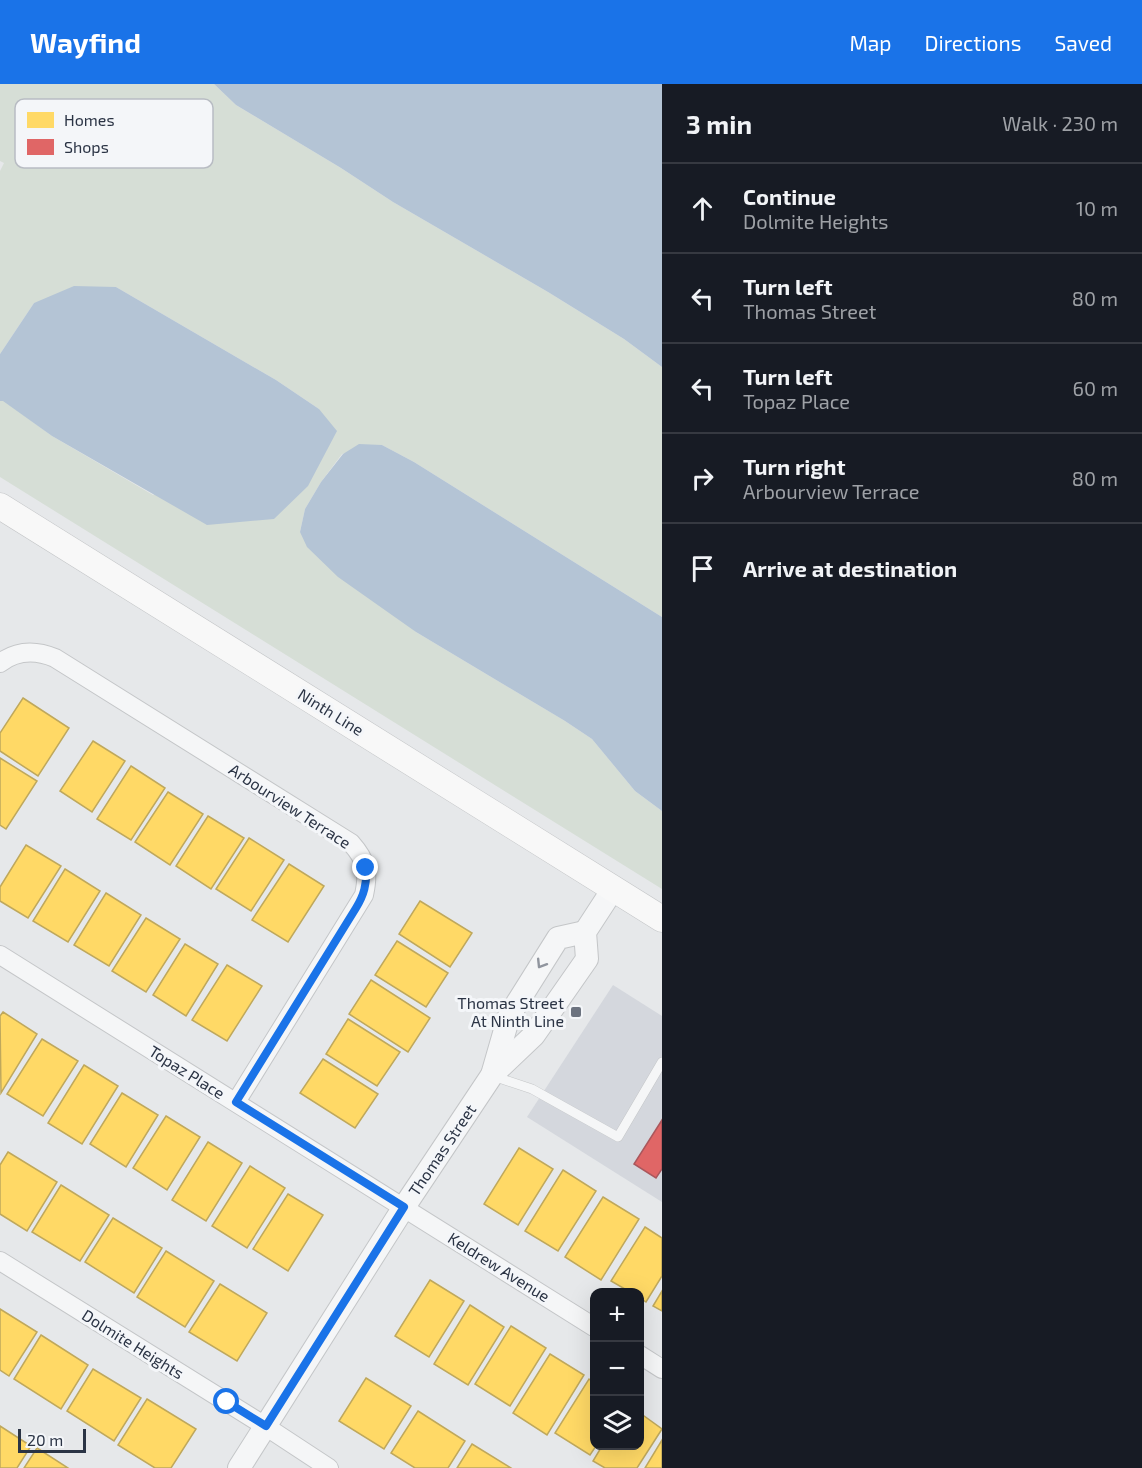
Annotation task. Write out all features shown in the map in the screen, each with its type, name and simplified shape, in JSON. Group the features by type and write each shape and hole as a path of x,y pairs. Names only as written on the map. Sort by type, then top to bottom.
{"main road":[{"name":"Ninth Line","path":"0,506 662,919"}],"street":[{"name":"Arbourview Terrace","path":"0,663 16,654 29,652 42,653 55,658 351,843 362,855 366,874 364,895 236,1102"},
{"path":"585,932 613,889"},
{"name":"Thomas Street","path":"239,1468 404,1207 492,1075 534,1035 587,959 585,932 558,938 509,1016 492,1075"},
{"name":"Topaz Place","path":"0,955 404,1207"},
{"name":"Keldrew Avenue","path":"404,1207 590,1324"},
{"name":"Dolmite Heights","path":"0,1261 266,1426 329,1468"},
{"path":"644,1358 662,1369"}],"lane":[{"path":"492,1075 532,1089 618,1137 662,1062"}],"shaded area":[{"path":"0,84 214,84 236,105 393,202 548,292 624,339 662,367 662,617 414,462 382,445 342,454 305,509 300,532 416,632 592,739 635,791 662,811 662,889 0,477 0,401 3,400 52,436 153,495 319,409 276,380 116,287 34,303 0,354 0,171 4,163 0,161"},
{"path":"613,985 662,1016 662,1202 527,1117"}],"water":[{"path":"214,84 662,84 662,367 624,339 548,292 393,202 236,105"},
{"path":"74,286 116,287 276,380 319,409 337,431 308,486 274,519 207,525 52,436 0,401 0,354 34,303"},
{"path":"359,444 382,445 414,462 662,617 662,811 635,791 592,739 416,632 338,577 307,547 300,532 305,509 321,482 343,454"}],"building: Homes":[{"path":"23,698 69,728 38,776 0,751 0,733"},
{"path":"93,741 125,761 92,812 60,791"},
{"path":"0,758 37,781 6,829 0,825"},
{"path":"131,766 165,788 131,840 97,819"},
{"path":"168,792 203,814 170,865 135,842"},
{"path":"208,816 244,838 211,889 176,866"},
{"path":"249,838 284,860 251,911 216,889"},
{"path":"26,845 61,866 28,918 0,901 0,887"},
{"path":"289,864 324,886 288,942 252,920"},
{"path":"65,869 100,891 68,942 33,921"},
{"path":"106,893 141,915 109,966 74,945"},
{"path":"420,901 472,933 450,967 399,934"},
{"path":"146,918 180,939 146,992 112,971"},
{"path":"397,941 448,973 426,1007 375,975"},
{"path":"185,944 218,964 186,1016 153,995"},
{"path":"227,965 262,986 227,1041 192,1020"},
{"path":"371,980 430,1018 408,1052 349,1014"},
{"path":"3,1012 37,1034 1,1093 0,1016"},
{"path":"348,1019 400,1052 377,1086 326,1054"},
{"path":"42,1039 78,1061 43,1116 7,1094"},
{"path":"323,1059 378,1094 355,1128 300,1093"},
{"path":"84,1065 118,1086 82,1144 48,1123"},
{"path":"122,1093 158,1115 126,1167 90,1144"},
{"path":"166,1116 200,1137 167,1190 133,1168"},
{"path":"208,1142 242,1163 206,1221 172,1200"},
{"path":"519,1148 553,1169 518,1225 484,1204"},
{"path":"8,1152 57,1182 27,1231 0,1214 0,1165"},
{"path":"250,1166 285,1188 247,1248 212,1226"},
{"path":"563,1170 596,1191 558,1251 525,1231"},
{"path":"61,1185 109,1215 80,1261 32,1232"},
{"path":"288,1194 323,1215 288,1271 253,1249"},
{"path":"603,1197 639,1219 601,1280 565,1257"},
{"path":"113,1218 162,1248 134,1293 85,1262"},
{"path":"645,1227 662,1238 662,1276 646,1302 644,1288 623,1288 611,1281"},
{"path":"166,1251 214,1281 185,1327 137,1297"},
{"path":"430,1280 464,1301 429,1357 395,1336"},
{"path":"220,1284 267,1313 237,1361 189,1332"},
{"path":"662,1291 662,1311 653,1306"},
{"path":"470,1305 504,1327 468,1385 434,1364"},
{"path":"0,1309 37,1332 9,1376 0,1370"},
{"path":"511,1326 546,1348 510,1406 475,1384"},
{"path":"41,1335 88,1365 61,1409 14,1379"},
{"path":"550,1354 584,1375 547,1435 513,1413"},
{"path":"93,1369 141,1398 114,1441 67,1411"},
{"path":"366,1378 411,1406 384,1449 339,1421"},
{"path":"589,1379 590,1450 593,1450 590,1455 555,1433"},
{"path":"147,1399 196,1429 171,1468 155,1468 118,1445"},
{"path":"418,1411 465,1441 448,1468 415,1468 391,1453"},
{"path":"644,1416 662,1429 637,1468 605,1468 593,1461 600,1450 644,1450"},
{"path":"0,1426 31,1446 17,1468 0,1468"},
{"path":"662,1440 662,1468 645,1468"},
{"path":"472,1444 511,1468 457,1468"},
{"path":"37,1448 68,1468 24,1468"}],"building: Shops":[{"path":"662,1120 662,1169 656,1178 634,1164"}],"place":[{"name":"Thomas Street At Ninth Line","path":"576,1012"}],"route":[{"path":"227,1402 266,1426 404,1207 236,1102 364,895 367,881 366,868"}]}
